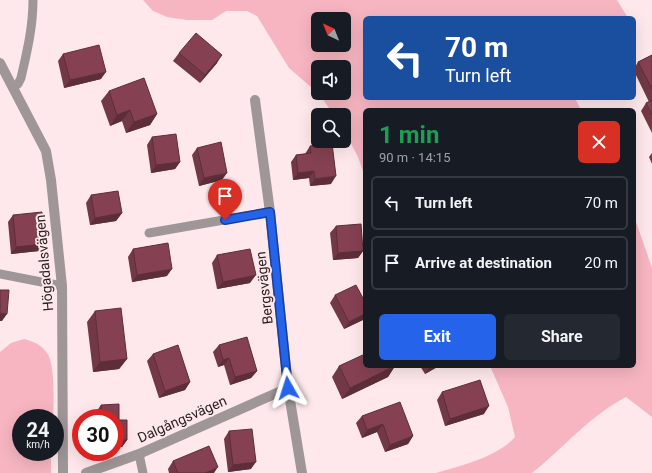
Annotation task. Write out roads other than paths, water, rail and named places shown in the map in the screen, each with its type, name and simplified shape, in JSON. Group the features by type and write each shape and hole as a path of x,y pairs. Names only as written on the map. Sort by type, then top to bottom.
{"street":[{"name":"Högadalsvägen","path":"0,63 14,87 46,151 62,286 63,473"},
{"name":"Bergsvägen","path":"255,100 270,212 288,388 302,473"},
{"name":"Dalgångsvägen","path":"86,473 139,454 288,388"}],"lane":[{"path":"14,87 18,84 21,78 30,40 33,19 33,0"},
{"path":"149,233 270,212"},
{"path":"0,274 62,286"},
{"path":"139,454 143,473"}]}
